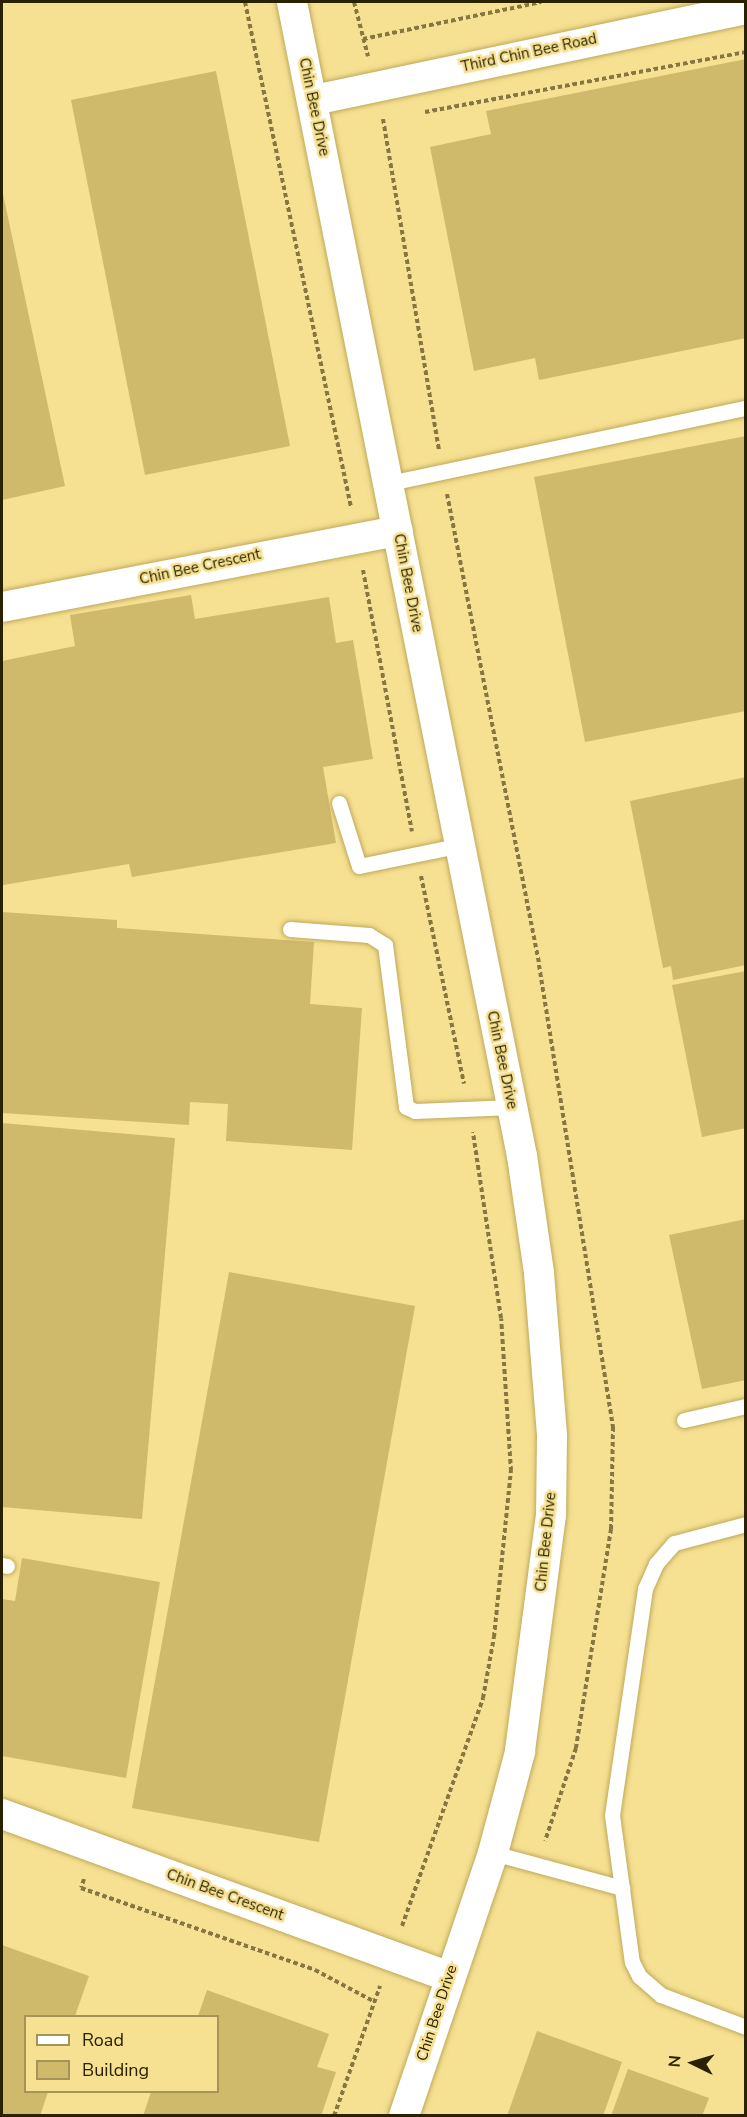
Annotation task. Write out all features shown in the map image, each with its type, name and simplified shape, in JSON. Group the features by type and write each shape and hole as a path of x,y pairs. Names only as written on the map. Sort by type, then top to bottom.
{"street":[{"name":"Chin Bee Drive","path":"292,2 314,100 512,1107 540,1284 552,1436 551,1515 520,1752 493,1853 448,1976 404,2115"},
{"name":"Third Chin Bee Road","path":"314,100 714,8 746,9"},
{"name":"Chin Bee Crescent","path":"2,608 398,531"},
{"name":"Chin Bee Crescent","path":"2,1814 448,1976"}],"lane":[{"path":"389,483 746,408"},
{"path":"339,803 359,866 461,845"},
{"path":"290,929 369,935 385,945 406,1107 415,1111 512,1107"},
{"path":"684,1420 746,1406"},
{"path":"746,1524 674,1543 656,1564 645,1589 613,1791 632,1962 645,1986 746,2027"},
{"path":"493,1853 622,1888"}],"path":[{"path":"363,39 540,2"},
{"path":"418,114 746,52"},
{"path":"383,120 395,118"},
{"path":"96,1848 81,1888 315,1970 375,2002"}],"building":[{"path":"746,59 746,338 539,380 535,358 474,371 430,147 491,134 486,111"},
{"path":"216,71 290,446 145,475 71,100"},
{"path":"2,194 65,486 2,500"},
{"path":"746,436 746,711 585,742 534,477"},
{"path":"191,595 195,619 329,597 336,643 353,640 373,759 323,767 336,843 132,877 129,864 3,885 2,661 75,646 70,615"},
{"path":"746,777 746,965 673,980 671,966 663,968 630,801"},
{"path":"2,912 117,920 117,928 314,942 310,1004 362,1008 352,1150 226,1141 228,1104 190,1102 189,1125 2,1113"},
{"path":"746,971 746,1128 702,1137 672,985"},
{"path":"2,1123 175,1138 142,1519 2,1507"},
{"path":"746,1219 746,1380 702,1389 669,1235"},
{"path":"229,1272 415,1306 319,1842 132,1808"},
{"path":"22,1558 160,1582 126,1778 2,1756 2,1599 15,1601"},
{"path":"2,1945 89,1976 75,2015 24,2015 24,2093 48,2093 40,2116 2,2116"},
{"path":"207,1990 329,2034 317,2067 336,2072 321,2116 143,2116 151,2093 219,2093 219,2015 198,2015"},
{"path":"537,2031 622,2062 603,2116 507,2116"},
{"path":"628,2069 709,2098 702,2116 611,2116"}]}
